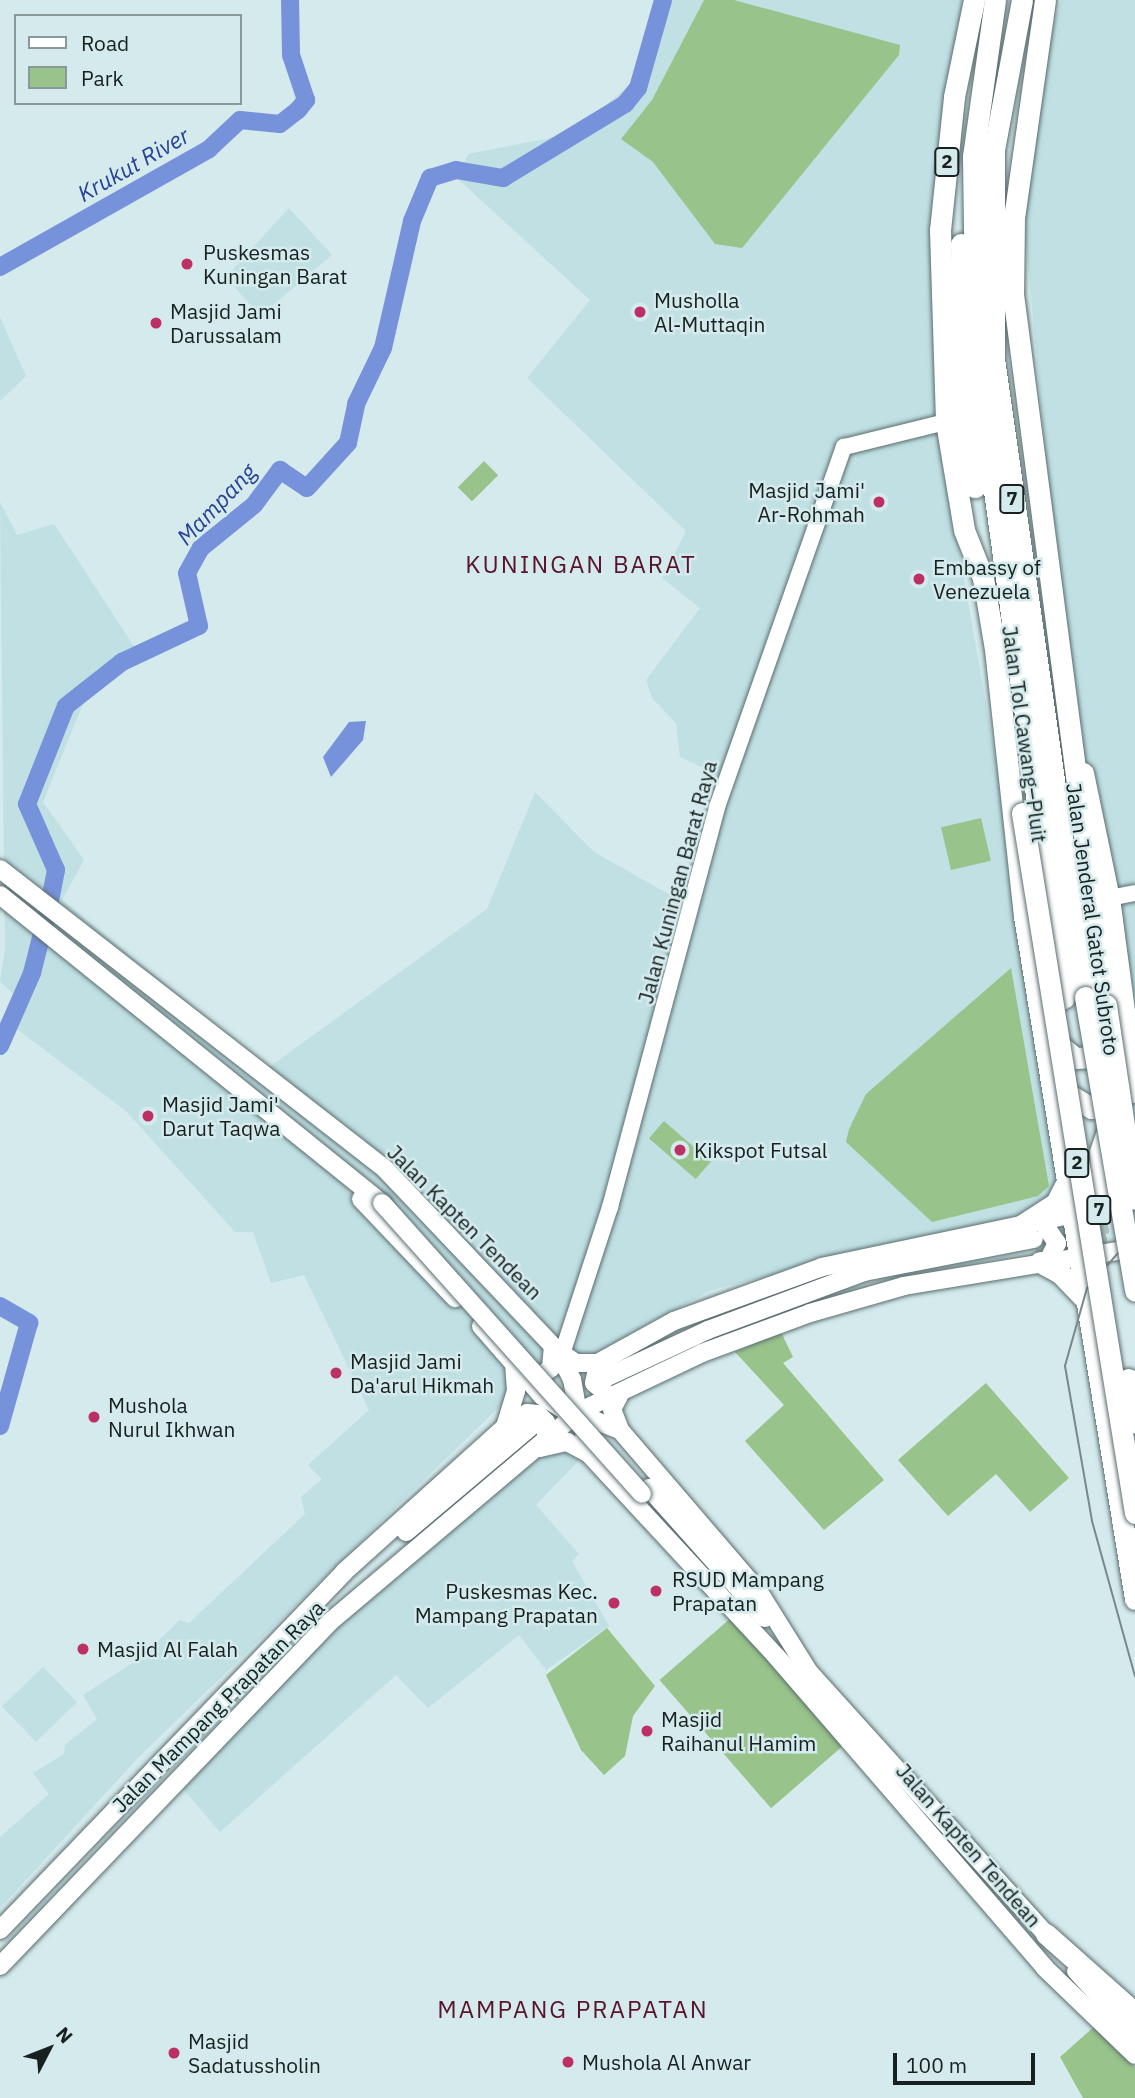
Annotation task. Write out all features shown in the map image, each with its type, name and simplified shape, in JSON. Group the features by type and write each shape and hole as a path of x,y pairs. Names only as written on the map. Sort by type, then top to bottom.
{"highway":[{"name":"2","path":"974,0 954,97 940,230 946,422 964,530 983,578 1135,1513"},
{"name":"Jalan Tol Cawang–Pluit","path":"995,0 973,156 984,444 1074,998 1135,1422"},
{"name":"Jalan Tol Cawang–Pluit","path":"1022,0 995,150 994,359 1074,998 1135,1291"},
{"name":"Jalan Jenderal Gatot Subroto","path":"1045,0 1013,217 1013,293 1067,721 1135,1199"},
{"path":"973,156 959,285 965,424 985,549 983,578"},
{"name":"Jalan Jenderal Gatot Subroto","path":"1067,721 1109,898 1133,1080"},
{"name":"2","path":"1006,727 1042,1028 1065,1185 1135,1599"},
{"path":"1042,1028 1066,1053 1086,1059 1104,1052 1126,1019"},
{"path":"1050,1079 1069,1099 1091,1108 1119,1092 1133,1080"},
{"path":"1102,1209 1104,1132 1133,1080"},
{"path":"1065,1185 1034,1245 1084,1298"},
{"path":"1107,1430 1135,1405"},
{"path":"1046,1934 1135,2013"}],"main road":[{"name":"Jalan Kapten Tendean","path":"0,869 55,936 301,1140 386,1200"},
{"name":"Jalan Kapten Tendean","path":"1,896 50,911 285,1096 385,1169 558,1350 572,1379 568,1413"},
{"name":"Jalan Kapten Tendean","path":"285,1096 386,1200 646,1491 796,1652 1046,1934 1095,1993 1134,2049"},
{"name":"Jalan Kapten Tendean","path":"301,1140 414,1251 517,1369 568,1413"},
{"path":"609,1383 702,1353 810,1313 1034,1245 1070,1214 1135,1205"},
{"path":"609,1383 710,1338 850,1286 929,1265 1034,1245"},
{"path":"585,1444 568,1413 609,1383 693,1325 843,1264 1034,1245 1077,1256 1135,1248"},
{"path":"505,1427 516,1391 517,1369 546,1373 558,1350 609,1383 612,1409 620,1430"},
{"path":"323,1601 538,1437 546,1422 538,1414 527,1413 505,1427"},
{"name":"Jalan Mampang Prapatan Raya","path":"0,1966 331,1621 568,1413"},
{"path":"585,1444 600,1419 620,1430"},
{"name":"Jalan Mampang Prapatan Raya","path":"0,1930 197,1721 323,1601 352,1565 505,1427"},
{"name":"Jalan Kapten Tendean","path":"620,1430 758,1592 796,1652"},
{"name":"Jalan Kapten Tendean","path":"538,1437 585,1444 776,1656 1045,1968 1134,2049"},
{"name":"Jalan Kapten Tendean","path":"646,1491 745,1609 776,1656"}],"street":[{"name":"Jalan Kuningan Barat Raya","path":"558,1350 614,1195 713,817 844,447 946,422"},
{"path":"1109,898 1135,893"}],"shaded area":[{"path":"664,0 965,0 947,96 941,448 998,772 1026,997 1064,1179 1054,1203 1030,1213 711,1290 502,1404 139,1757 0,1908 0,1837 49,1794 33,1773 64,1754 65,1745 97,1719 83,1695 145,1655 179,1620 189,1623 305,1514 301,1497 322,1479 308,1465 369,1410 304,1275 271,1283 253,1232 235,1232 126,1111 17,1029 18,999 0,981 5,949 0,502 17,535 54,524 141,657 85,699 43,802 84,860 62,900 268,1068 487,909 535,792 594,852 688,905 735,783 680,757 676,723 652,698 646,680 700,608 662,578 686,531 527,378 590,300 458,179 468,154 571,134 636,80"},
{"path":"1061,0 1135,0 1135,1028 1064,651 1025,232 1034,102"},
{"path":"289,208 332,255 260,316 226,277"},
{"path":"0,317 26,376 0,401"},
{"path":"560,1431 582,1457 536,1505 579,1554 572,1561 609,1626 546,1670 519,1635 428,1708 396,1675 220,1832 178,1783 274,1683"},
{"path":"43,1667 77,1702 36,1742 2,1707"}],"green space":[{"path":"704,0 734,0 900,45 899,55 742,248 715,244 653,162 621,139 652,100"},
{"path":"484,461 498,475 472,501 458,487"},
{"path":"981,818 991,861 951,870 941,827"},
{"path":"1011,968 1049,1186 1038,1196 932,1222 846,1142 849,1129 866,1094"},
{"name":"Kikspot Futsal","path":"664,1121 711,1162 696,1179 649,1138"},
{"path":"781,1332 793,1357 783,1363 884,1480 824,1530 745,1441 784,1405 735,1352"},
{"path":"986,1383 1069,1478 1030,1512 996,1474 948,1516 898,1460"},
{"path":"732,1617 844,1745 771,1808 660,1680"},
{"path":"607,1628 655,1686 633,1716 625,1756 604,1775 581,1750 546,1675"},
{"path":"1096,2025 1135,2067 1135,2098 1083,2098 1060,2057"}],"water":[{"path":"366,721 363,740 331,777 323,757 349,722"}],"waterway":[{"name":"Krukut River","path":"0,267 209,149 240,120 280,124 298,110 306,100 291,55 290,0"},
{"name":"Mampang","path":"0,1046 32,973 56,870 27,804 66,706 122,662 199,626 187,573 201,548 254,505 280,470 307,488 348,443 356,404 383,348 412,221 430,178 456,170 503,178 625,104 638,88 663,0"},
{"name":"Mampang","path":"0,1306 29,1323 0,1426"}],"tunnel":[{"path":"1037,1238 1135,1219"},
{"path":"1036,1252 1135,1236"}],"tram line":[{"path":"1135,1234 1087,1288 1065,1366 1092,1521 1135,1676"}],"place":[{"name":"Puskesmas Kuningan Barat","path":"187,264"},
{"name":"Musholla Al-Muttaqin","path":"640,312"},
{"name":"Masjid Jami Darussalam","path":"156,323"},
{"name":"Masjid Jami' Ar-Rohmah","path":"879,502"},
{"name":"Embassy of Venezuela","path":"919,579"},
{"name":"Masjid Jami' Darut Taqwa","path":"148,1116"},
{"name":"Kikspot Futsal","path":"680,1150"},
{"name":"Masjid Jami Da'arul Hikmah","path":"336,1373"},
{"name":"Mushola Nurul Ikhwan","path":"94,1417"},
{"name":"RSUD Mampang Prapatan","path":"656,1591"},
{"name":"Puskesmas Kec. Mampang Prapatan","path":"614,1603"},
{"name":"Masjid Al Falah","path":"83,1649"},
{"name":"Masjid Raihanul Hamim","path":"647,1731"},
{"name":"Masjid Sadatussholin","path":"174,2053"},
{"name":"Mushola Al Anwar","path":"568,2062"}],"district":[{"name":"KUNINGAN BARAT","path":"581,565"},
{"name":"MAMPANG PRAPATAN","path":"573,2010"}]}
